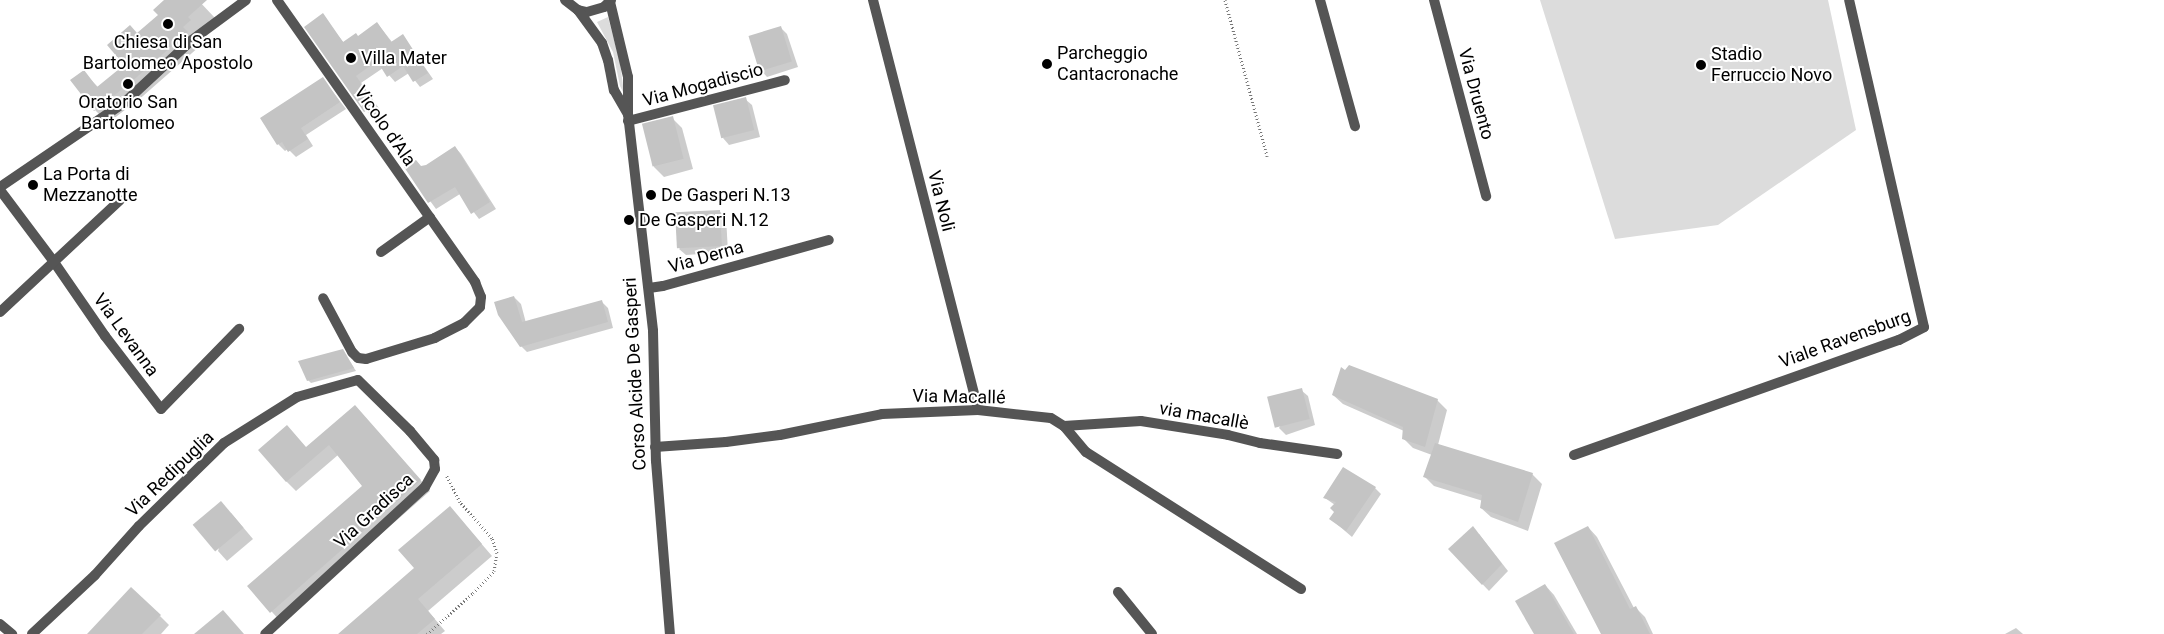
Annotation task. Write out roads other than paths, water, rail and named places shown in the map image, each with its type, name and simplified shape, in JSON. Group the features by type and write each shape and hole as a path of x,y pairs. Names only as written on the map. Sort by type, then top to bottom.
{"street":[{"path":"0,189 125,102 192,40 246,0"},
{"name":"Vicolo d'Ala","path":"277,0 475,282 481,297 480,307 464,323 435,338 366,359 358,358 352,352 324,298"},
{"name":"Corso Alcide De Gasperi","path":"565,0 578,10 602,43 608,60 614,90 628,117"},
{"name":"Via Noli","path":"873,0 978,410"},
{"path":"1320,0 1356,126"},
{"name":"Via Druento","path":"1434,0 1486,196"},
{"name":"Viale Ravensburg","path":"1574,455 1899,340 1924,327 1848,0"},
{"path":"578,10 595,11 611,1"},
{"name":"Corso Alcide De Gasperi","path":"611,1 628,77 628,117 649,288 653,331 655,447 660,536 670,634"},
{"name":"Via Mogadiscio","path":"628,117 786,80"},
{"name":"Via Levanna","path":"0,189 54,262 105,336 161,409 239,329"},
{"path":"0,312 120,200"},
{"path":"381,252 430,217"},
{"name":"Via Derna","path":"649,288 663,286 829,240"},
{"name":"Via Gradisca","path":"265,634 426,487 435,469 434,460 410,431 358,380"},
{"name":"Via Redipuglia","path":"32,634 95,575 139,526 224,443 297,397 358,380"},
{"name":"Via Macallé","path":"655,447 726,442 780,435 882,414 978,410 1052,418 1064,426 1086,452 1300,589"},
{"name":"via macallè","path":"1064,426 1141,421 1228,435 1260,443 1337,454"},
{"path":"1118,592 1152,634"},
{"path":"0,624 12,634"}],"place":[{"name":"Chiesa di San Bartolomeo Apostolo","path":"168,24"},
{"name":"Villa Mater","path":"351,58"},
{"name":"Parcheggio Cantacronache","path":"1047,64"},
{"name":"Stadio Ferruccio Novo","path":"1701,65"},
{"name":"Oratorio San Bartolomeo","path":"128,84"},
{"name":"La Porta di Mezzanotte","path":"33,185"},
{"name":"De Gasperi N.13","path":"651,195"},
{"name":"De Gasperi N.12","path":"629,220"}]}
